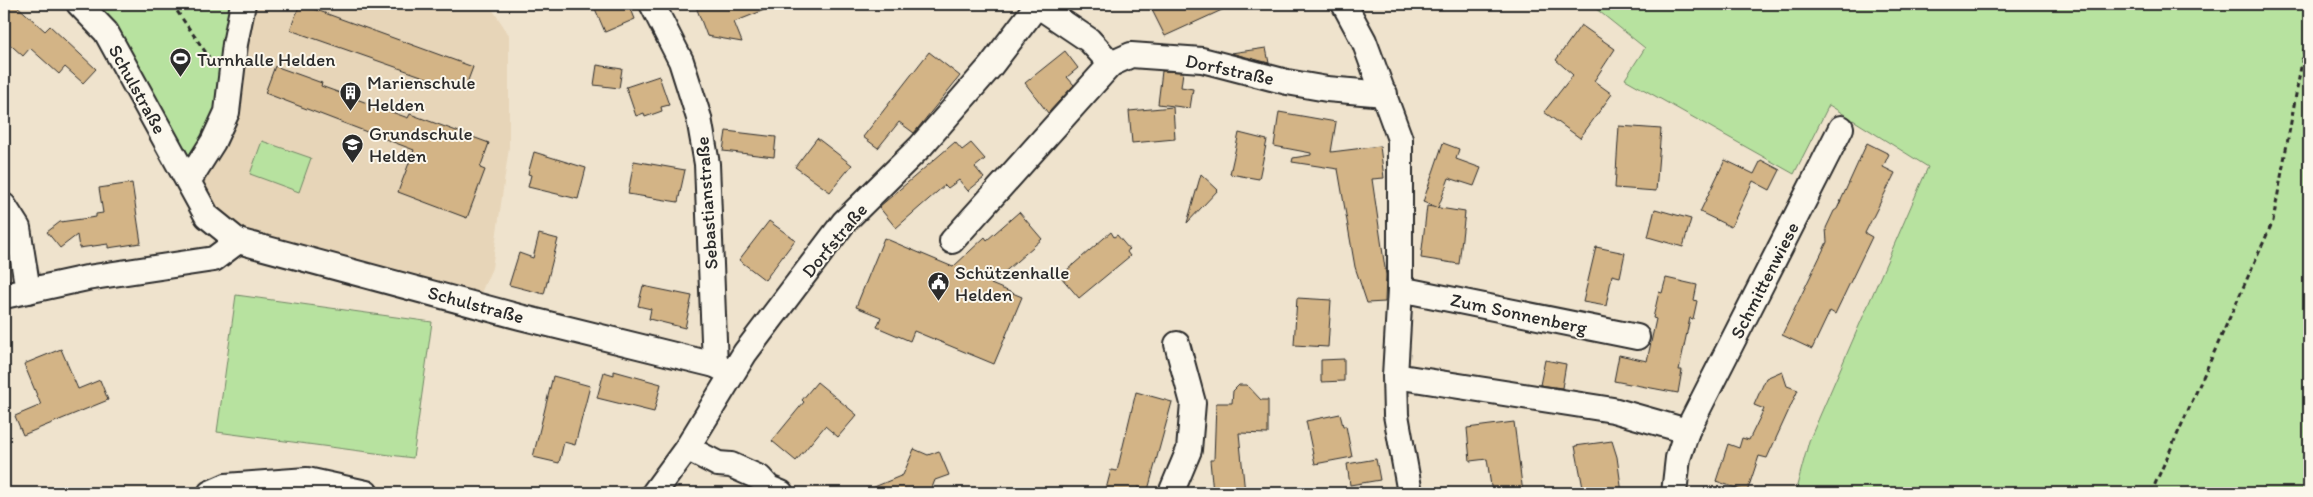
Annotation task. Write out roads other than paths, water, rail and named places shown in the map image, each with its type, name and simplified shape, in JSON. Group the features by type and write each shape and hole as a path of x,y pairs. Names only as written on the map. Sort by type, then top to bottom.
{"street":[{"name":"Schulstraße","path":"79,4 106,32 189,180 207,216 238,242 723,369"},
{"path":"189,180 212,142 227,112 229,85 243,4"},
{"name":"Sebastianstraße","path":"652,4 682,61 699,118 707,164 723,369"},
{"name":"Dorfstraße","path":"654,493 687,448 723,369 844,222 921,146 990,67 1037,4 1089,40 1112,64 1131,55 1202,60 1287,82 1327,89 1385,94"},
{"path":"1344,4 1364,41 1400,139 1400,289 1395,376 1396,415 1410,493"},
{"path":"952,241 1112,64"},
{"name":"Schmittenwiese","path":"1674,493 1678,458 1687,431 1841,128"},
{"path":"4,206 18,228 28,290"},
{"path":"4,296 87,278 214,259 238,242"},
{"name":"Zum Sonnenberg","path":"1400,289 1638,337"},
{"path":"1171,493 1189,450 1193,403 1177,344"},
{"path":"1395,376 1613,410 1687,431"},
{"path":"687,448 718,464 731,465 760,478 769,488 782,493"},
{"path":"210,493 226,486 307,480 366,493"}],"place":[{"name":"Turnhalle Helden","path":"181,78"},
{"name":"Marienschule Helden","path":"351,112"},
{"name":"Grundschule Helden","path":"353,163"},
{"name":"Schützenhalle Helden","path":"939,302"}]}
